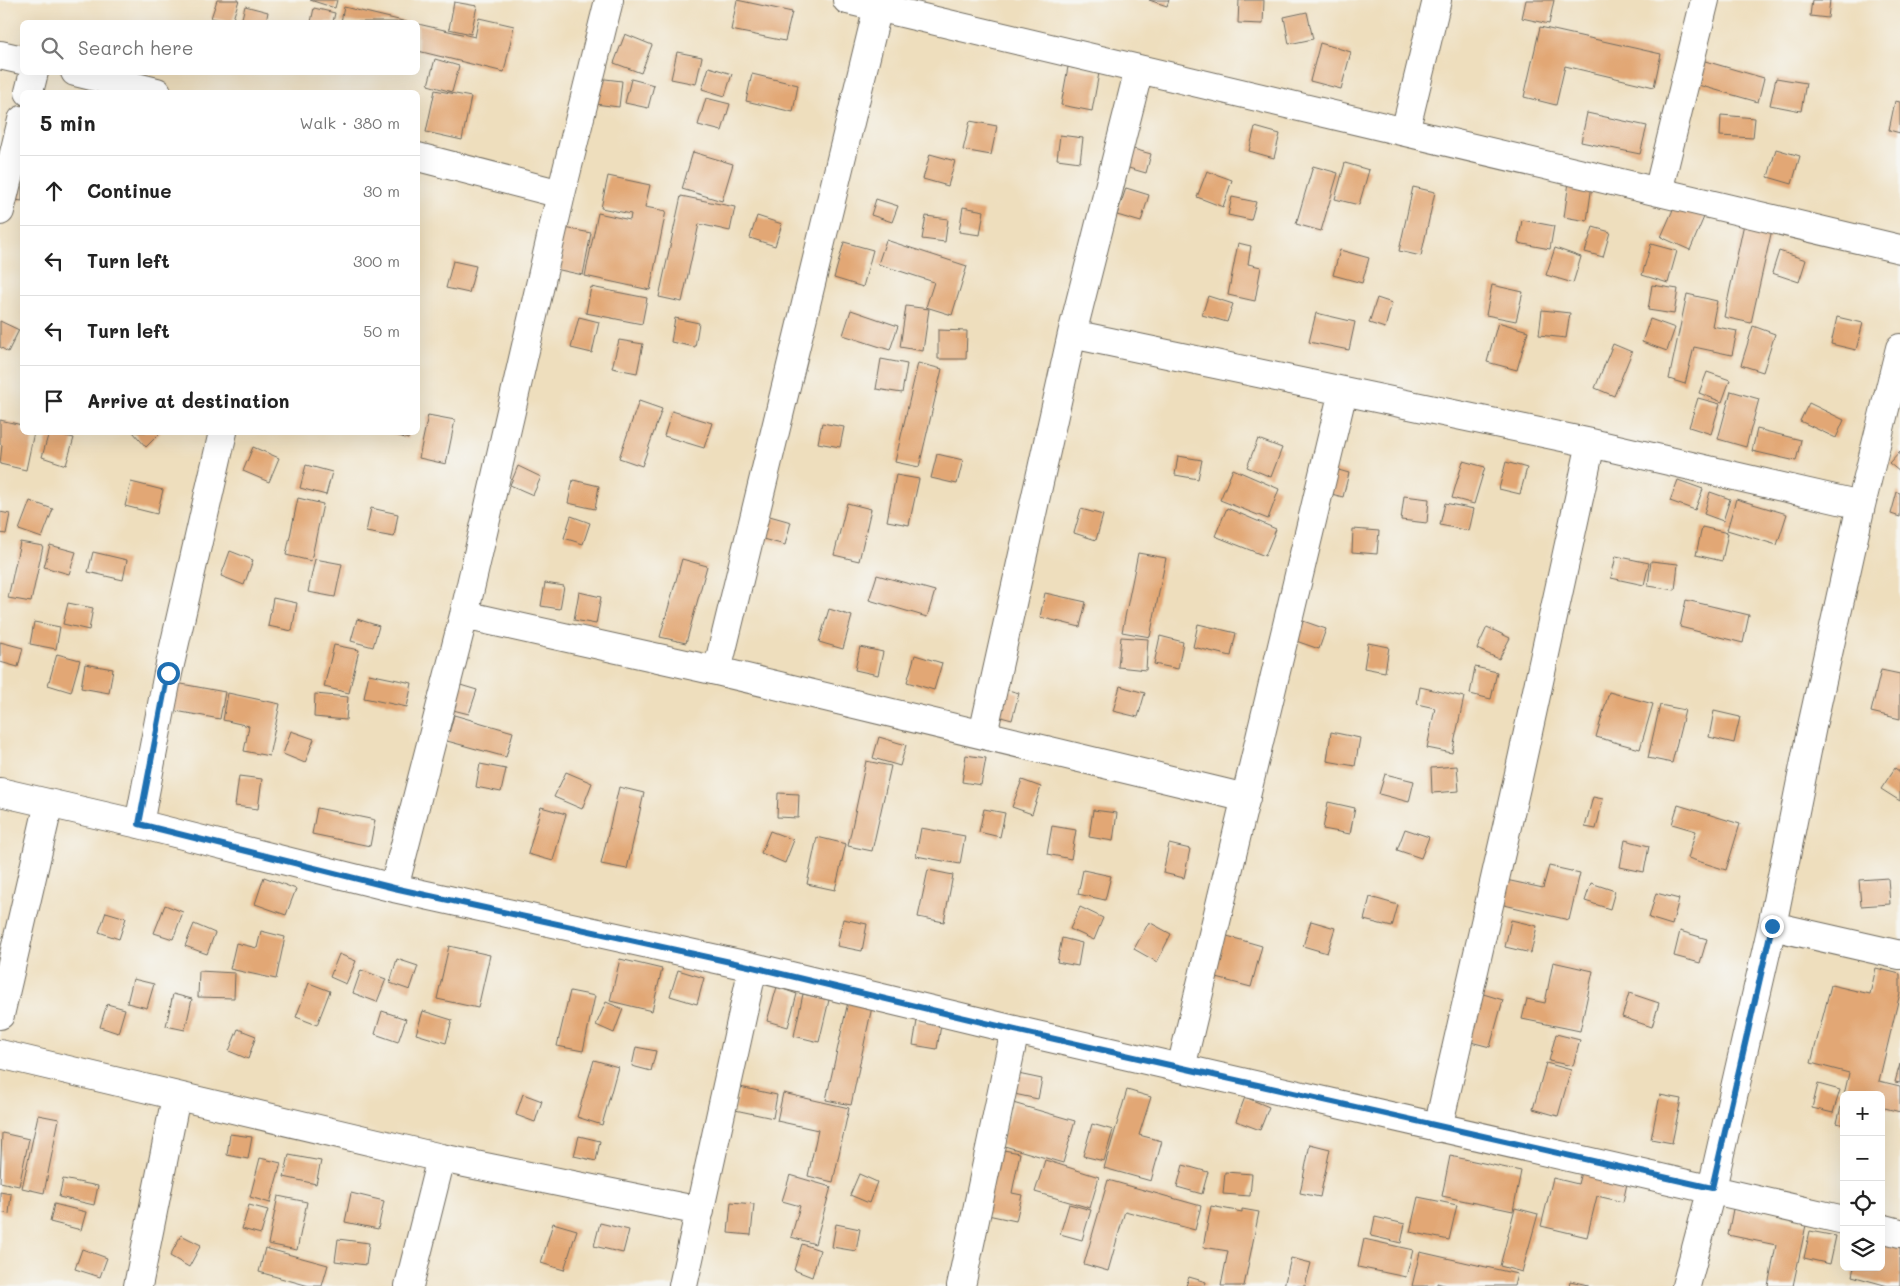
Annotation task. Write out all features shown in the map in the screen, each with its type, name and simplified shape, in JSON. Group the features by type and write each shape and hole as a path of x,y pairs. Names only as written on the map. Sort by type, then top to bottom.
{"street":[{"path":"394,888 464,614 561,194 610,0"},
{"path":"847,0 1405,132 1517,156 1658,192 1900,249"},
{"path":"1405,132 1436,0"},
{"path":"1658,192 1706,0"},
{"path":"717,671 878,7"},
{"path":"0,55 20,60"},
{"path":"983,734 1072,334 1139,69"},
{"path":"30,90 33,75"},
{"path":"87,75 148,90"},
{"path":"0,211 20,128"},
{"path":"420,159 561,194"},
{"path":"1072,334 1591,443 1860,505"},
{"path":"1686,1286 1712,1188 1772,926 1812,726 1860,505 1900,348"},
{"path":"1181,1068 1342,390"},
{"path":"139,824 168,673 222,435"},
{"path":"1438,1128 1514,797 1591,443"},
{"path":"464,614 717,671 1246,798"},
{"path":"0,792 139,824 394,888 753,967 1015,1030 1438,1128 1712,1188 1840,1219"},
{"path":"0,1014 49,803"},
{"path":"1772,926 1900,956"},
{"path":"682,1286 753,967"},
{"path":"961,1286 1015,1030"},
{"path":"0,1054 441,1158 700,1211"},
{"path":"138,1286 176,1097"},
{"path":"409,1286 441,1158"},
{"path":"1885,1229 1900,1233"}],"building":[{"path":"217,0 239,0 233,20 211,18"},
{"path":"310,0 337,0 335,8"},
{"path":"737,0 792,12 785,41 731,30"},
{"path":"1149,0 1169,0 1167,6"},
{"path":"1239,0 1264,0 1263,24 1238,23"},
{"path":"1526,0 1554,0 1549,24 1522,18"},
{"path":"1812,0 1830,0 1828,18 1810,16"},
{"path":"454,2 477,6 471,34 449,29"},
{"path":"245,6 268,12 266,20 242,20"},
{"path":"344,7 399,20 341,20"},
{"path":"314,8 335,13 333,20 311,20"},
{"path":"1307,12 1313,39 1289,44 1284,17"},
{"path":"479,18 514,26 504,72 420,51 420,24 475,37"},
{"path":"1540,27 1661,54 1654,87 1565,66 1556,105 1524,97"},
{"path":"625,34 652,45 641,73 614,63"},
{"path":"1320,43 1351,52 1341,89 1310,81"},
{"path":"677,52 702,57 696,84 671,79"},
{"path":"435,59 459,66 452,92 428,85"},
{"path":"1705,61 1764,78 1758,102 1698,85"},
{"path":"709,67 732,74 725,96 702,89"},
{"path":"1068,67 1099,73 1092,111 1061,105"},
{"path":"752,74 798,85 793,112 746,101"},
{"path":"597,78 622,81 619,107 595,104"},
{"path":"1776,78 1806,83 1801,111 1770,105"},
{"path":"631,79 654,85 648,108 625,103"},
{"path":"435,90 471,97 462,140 426,132"},
{"path":"706,98 730,104 722,131 698,125"},
{"path":"1895,101 1900,102 1900,133 1889,130"},
{"path":"1587,113 1647,126 1640,154 1581,142"},
{"path":"1721,115 1755,118 1753,138 1720,136"},
{"path":"970,121 997,126 991,155 963,150"},
{"path":"1255,127 1280,134 1274,158 1249,151"},
{"path":"1060,135 1083,138 1080,162 1057,159"},
{"path":"1130,148 1151,154 1146,173 1125,167"},
{"path":"1776,149 1800,156 1792,184 1768,177"},
{"path":"693,152 733,164 722,201 682,189"},
{"path":"930,154 955,161 948,186 923,179"},
{"path":"1345,163 1369,170 1359,205 1335,199"},
{"path":"1313,166 1338,173 1321,231 1296,224"},
{"path":"1207,171 1232,180 1223,207 1197,197"},
{"path":"608,176 650,185 645,207 666,211 650,290 585,276 598,213 630,220 631,214 601,208"},
{"path":"11,179 20,181 20,201 9,199"},
{"path":"1569,182 1592,185 1587,221 1564,217"},
{"path":"1413,187 1435,192 1421,256 1399,251"},
{"path":"1126,188 1149,195 1141,222 1117,215"},
{"path":"681,196 735,207 730,231 699,224 682,302 659,297"},
{"path":"1232,197 1256,202 1251,220 1228,215"},
{"path":"876,199 898,206 892,222 871,215"},
{"path":"1675,205 1704,217 1690,250 1661,237"},
{"path":"963,207 984,211 980,235 959,232"},
{"path":"757,216 782,224 775,246 750,238"},
{"path":"926,216 948,219 945,242 922,239"},
{"path":"1745,219 1773,225 1751,323 1724,317"},
{"path":"1522,220 1554,226 1550,249 1518,243"},
{"path":"554,226 591,233 583,275 546,267"},
{"path":"1593,227 1610,232 1603,257 1585,252"},
{"path":"886,240 967,266 952,315 926,307 934,282 878,264"},
{"path":"844,242 873,250 863,287 834,278"},
{"path":"1238,243 1251,246 1248,264 1261,267 1255,301 1228,295"},
{"path":"1651,244 1677,251 1668,283 1642,275"},
{"path":"1555,248 1581,257 1573,283 1546,275"},
{"path":"1340,250 1369,258 1362,283 1333,275"},
{"path":"1779,251 1806,260 1799,282 1772,273"},
{"path":"453,261 476,266 469,293 446,288"},
{"path":"1492,285 1523,292 1516,321 1486,315"},
{"path":"1652,285 1678,289 1674,314 1648,310"},
{"path":"591,287 647,298 642,324 586,313"},
{"path":"1687,294 1717,301 1712,326 1737,331 1732,355 1694,347 1685,384 1669,379"},
{"path":"1208,296 1233,304 1227,322 1202,315"},
{"path":"1377,298 1392,303 1385,328 1369,323"},
{"path":"906,306 929,309 923,351 900,347"},
{"path":"851,310 898,326 890,350 843,335"},
{"path":"1542,310 1570,313 1566,338 1539,335"},
{"path":"1316,313 1355,322 1349,350 1309,342"},
{"path":"579,317 599,322 592,353 571,348"},
{"path":"1837,317 1863,323 1856,350 1831,344"},
{"path":"675,318 699,323 695,347 671,342"},
{"path":"1650,319 1675,328 1667,351 1642,342"},
{"path":"0,321 19,330 8,352 0,347"},
{"path":"1498,322 1528,331 1517,370 1487,362"},
{"path":"1753,326 1775,334 1763,372 1741,365"},
{"path":"938,330 967,331 966,359 938,359"},
{"path":"619,340 643,344 637,373 612,368"},
{"path":"1613,344 1632,352 1614,396 1595,388"},
{"path":"881,359 907,364 902,393 876,389"},
{"path":"918,363 942,369 919,467 895,462"},
{"path":"1707,372 1730,380 1722,402 1699,393"},
{"path":"1731,391 1759,399 1746,447 1718,439"},
{"path":"1698,398 1720,404 1711,434 1689,427"},
{"path":"639,401 662,409 642,466 619,458"},
{"path":"1809,403 1844,420 1836,438 1800,421"},
{"path":"672,411 712,423 704,448 664,436"},
{"path":"428,415 455,420 446,464 419,458"},
{"path":"0,420 20,425 20,435 33,435 26,470 0,464 2,445 0,444"},
{"path":"822,423 844,427 840,447 818,443"},
{"path":"1757,429 1801,440 1796,461 1752,451"},
{"path":"48,435 62,435 74,438 66,465 42,457"},
{"path":"136,435 158,435 146,447"},
{"path":"396,435 409,435 408,439"},
{"path":"1258,439 1282,448 1271,477 1247,467"},
{"path":"253,447 279,458 269,482 243,471"},
{"path":"1900,451 1900,472 1889,463"},
{"path":"937,454 963,460 957,484 931,478"},
{"path":"1178,456 1202,460 1198,479 1175,475"},
{"path":"1463,461 1485,467 1474,504 1452,498"},
{"path":"1506,462 1527,468 1520,494 1499,489"},
{"path":"306,465 332,472 326,495 300,488"},
{"path":"518,466 541,477 533,495 510,485"},
{"path":"1328,467 1349,473 1343,497 1320,491"},
{"path":"1233,469 1279,489 1268,519 1220,500"},
{"path":"896,475 919,479 909,525 887,521"},
{"path":"573,480 599,486 595,509 568,503"},
{"path":"1678,480 1703,489 1695,510 1670,501"},
{"path":"131,482 163,490 157,514 125,506"},
{"path":"1710,492 1730,499 1723,521 1704,514"},
{"path":"1897,492 1900,493 1900,517 1891,514"},
{"path":"1404,496 1429,499 1427,523 1401,520"},
{"path":"298,498 323,504 311,561 286,555"},
{"path":"1736,499 1787,514 1777,545 1727,530"},
{"path":"30,501 53,509 42,538 19,530"},
{"path":"847,503 871,509 859,561 834,555"},
{"path":"1445,503 1474,509 1469,531 1440,525"},
{"path":"371,508 398,514 394,537 366,532"},
{"path":"1227,508 1276,529 1265,556 1215,536"},
{"path":"1081,509 1103,515 1096,540 1074,533"},
{"path":"0,512 10,514 6,534 0,533"},
{"path":"766,515 791,522 785,545 759,538"},
{"path":"571,516 590,523 583,544 564,538"},
{"path":"1702,527 1728,533 1722,561 1696,555"},
{"path":"1353,529 1379,531 1377,554 1352,552"},
{"path":"20,542 43,546 31,602 8,598"},
{"path":"50,545 76,552 69,574 44,567"},
{"path":"230,551 253,560 244,585 221,576"},
{"path":"93,552 127,560 123,580 88,572"},
{"path":"1138,553 1166,558 1150,637 1122,632"},
{"path":"1616,556 1649,563 1644,585 1611,578"},
{"path":"315,559 342,564 335,597 308,592"},
{"path":"682,559 707,566 686,643 660,637"},
{"path":"1651,561 1678,564 1675,590 1648,586"},
{"path":"877,575 935,591 927,617 869,600"},
{"path":"545,583 564,586 560,609 541,606"},
{"path":"579,592 601,597 596,624 574,620"},
{"path":"1045,593 1086,602 1080,627 1040,617"},
{"path":"273,598 297,603 292,631 268,626"},
{"path":"1686,600 1749,615 1743,643 1680,627"},
{"path":"68,603 93,608 89,630 63,624"},
{"path":"829,609 852,616 843,649 819,642"},
{"path":"357,619 379,626 373,647 351,641"},
{"path":"1303,621 1326,629 1319,649 1296,641"},
{"path":"34,622 60,627 56,649 30,644"},
{"path":"1198,624 1236,633 1231,656 1193,647"},
{"path":"1487,627 1510,638 1499,659 1477,649"},
{"path":"1160,636 1183,642 1178,669 1154,664"},
{"path":"1121,637 1148,639 1146,670 1118,667"},
{"path":"0,642 23,648 18,667 0,662"},
{"path":"1368,643 1389,647 1385,672 1364,668"},
{"path":"334,645 359,650 349,693 324,687"},
{"path":"860,647 883,652 878,675 855,670"},
{"path":"57,654 80,660 71,692 48,685"},
{"path":"915,655 942,663 934,690 907,682"},
{"path":"85,664 113,669 109,693 81,688"},
{"path":"1475,667 1497,672 1491,699 1470,694"},
{"path":"1881,670 1900,674 1900,719 1871,712"},
{"path":"369,674 412,683 407,707 364,698"},
{"path":"176,683 225,692 220,719 170,710"},
{"path":"457,684 477,690 469,714 449,709"},
{"path":"1120,686 1145,693 1138,717 1113,711"},
{"path":"997,687 1019,693 1012,720 990,714"},
{"path":"1420,687 1464,697 1452,753 1427,748 1435,708 1417,704"},
{"path":"1609,692 1653,704 1640,749 1596,737"},
{"path":"228,693 280,704 269,756 244,751 249,726 223,720"},
{"path":"315,694 348,697 346,720 314,717"},
{"path":"1660,705 1685,710 1672,763 1648,758"},
{"path":"1714,711 1740,717 1734,743 1709,737"},
{"path":"454,715 513,732 506,757 447,741"},
{"path":"291,731 314,739 305,763 283,754"},
{"path":"1331,732 1360,738 1355,766 1327,761"},
{"path":"879,737 906,745 900,766 873,758"},
{"path":"966,755 986,758 981,785 962,782"},
{"path":"866,761 891,766 872,851 848,846"},
{"path":"480,764 506,769 501,792 476,787"},
{"path":"1457,766 1459,791 1432,793 1431,768"},
{"path":"1895,768 1900,772 1900,801 1881,789"},
{"path":"566,772 592,783 582,809 554,797"},
{"path":"1385,774 1414,781 1409,802 1379,794"},
{"path":"239,776 262,779 258,809 235,806"},
{"path":"1022,780 1041,787 1032,814 1012,807"},
{"path":"619,787 644,793 627,869 601,864"},
{"path":"778,793 799,794 798,818 777,817"},
{"path":"1593,797 1603,799 1596,829 1585,827"},
{"path":"1328,802 1355,808 1350,834 1323,829"},
{"path":"1678,805 1740,824 1726,870 1688,858 1696,831 1672,824"},
{"path":"541,807 566,814 553,861 528,854"},
{"path":"317,808 375,820 370,846 312,834"},
{"path":"984,809 1005,813 1000,837 979,832"},
{"path":"1093,810 1117,813 1113,841 1089,837"},
{"path":"1052,826 1076,830 1071,859 1047,854"},
{"path":"921,828 965,836 960,864 916,856"},
{"path":"1405,829 1429,837 1421,858 1397,850"},
{"path":"770,831 794,840 785,863 761,853"},
{"path":"817,837 846,844 835,890 807,884"},
{"path":"1625,840 1649,846 1644,872 1620,867"},
{"path":"1169,844 1190,849 1184,878 1163,873"},
{"path":"1549,866 1580,873 1569,920 1500,904 1506,880 1543,888"},
{"path":"928,870 953,875 944,922 918,917"},
{"path":"1083,870 1111,876 1105,900 1078,894"},
{"path":"264,877 296,889 286,915 255,904"},
{"path":"1888,878 1890,904 1861,906 1859,880"},
{"path":"1591,883 1615,891 1610,909 1585,901"},
{"path":"1656,893 1679,899 1672,925 1649,918"},
{"path":"1370,897 1398,905 1392,927 1364,920"},
{"path":"165,905 183,912 173,939 154,933"},
{"path":"1080,907 1103,918 1094,940 1070,929"},
{"path":"106,912 126,918 119,939 99,932"},
{"path":"843,919 867,924 862,951 837,946"},
{"path":"1511,920 1537,926 1531,953 1505,947"},
{"path":"1311,921 1335,928 1327,953 1303,946"},
{"path":"1149,922 1171,934 1157,962 1134,949"},
{"path":"194,924 215,933 207,954 185,946"},
{"path":"261,931 285,937 276,979 230,969 236,943 257,948"},
{"path":"1680,931 1707,939 1700,963 1674,956"},
{"path":"1220,934 1262,946 1251,987 1209,976"},
{"path":"1062,938 1082,943 1078,966 1057,962"},
{"path":"449,946 490,955 478,1008 437,999"},
{"path":"339,954 356,961 346,984 330,977"},
{"path":"397,959 418,966 410,990 390,983"},
{"path":"620,959 662,969 652,1011 610,1001"},
{"path":"1553,962 1593,971 1580,1031 1522,1019 1527,999 1545,1003"},
{"path":"1876,968 1900,974 1900,993 1879,1081 1900,1086 1900,1112 1885,1108 1885,1091 1845,1091 1849,1073 1811,1063 1831,985 1870,994"},
{"path":"361,970 386,979 377,1002 353,993"},
{"path":"678,970 704,978 697,1004 670,996"},
{"path":"199,971 235,973 234,998 198,997"},
{"path":"133,979 154,984 147,1008 127,1003"},
{"path":"309,983 330,991 317,1025 296,1017"},
{"path":"777,987 797,994 788,1027 767,1021"},
{"path":"570,991 595,996 583,1051 557,1046"},
{"path":"1480,993 1503,1000 1490,1047 1467,1041"},
{"path":"1629,993 1659,1003 1652,1027 1622,1017"},
{"path":"173,994 192,999 185,1030 166,1026"},
{"path":"803,994 829,1000 819,1042 794,1036"},
{"path":"606,1002 623,1009 614,1033 596,1025"},
{"path":"848,1002 872,1007 851,1105 826,1100"},
{"path":"107,1004 125,1009 118,1033 100,1027"},
{"path":"382,1011 406,1019 398,1042 375,1034"},
{"path":"423,1011 452,1020 446,1043 416,1034"},
{"path":"917,1021 941,1025 937,1049 913,1045"},
{"path":"238,1029 256,1036 248,1059 229,1051"},
{"path":"1556,1034 1580,1040 1573,1066 1549,1061"},
{"path":"636,1047 656,1051 651,1071 632,1066"},
{"path":"594,1060 618,1067 602,1125 577,1117"},
{"path":"1546,1063 1571,1070 1558,1116 1533,1109"},
{"path":"1900,1064 1900,1083 1895,1082"},
{"path":"1018,1074 1042,1079 1038,1099 1014,1094"},
{"path":"1818,1084 1840,1090 1833,1113 1812,1108"},
{"path":"740,1087 777,1095 773,1118 735,1110"},
{"path":"1127,1090 1151,1097 1139,1135 1162,1141 1151,1181 1104,1168"},
{"path":"783,1093 849,1108 833,1182 808,1176 818,1130 777,1121"},
{"path":"523,1094 542,1101 535,1122 516,1115"},
{"path":"1660,1095 1681,1099 1672,1143 1651,1139"},
{"path":"1245,1097 1269,1107 1260,1130 1236,1121"},
{"path":"1013,1103 1075,1121 1063,1163 1001,1145"},
{"path":"1840,1110 1840,1124 1837,1123"},
{"path":"38,1115 59,1119 44,1193 22,1188"},
{"path":"1092,1124 1113,1130 1104,1161 1083,1156"},
{"path":"2,1133 29,1139 19,1186 0,1182"},
{"path":"230,1134 252,1137 248,1159 227,1155"},
{"path":"579,1136 600,1141 596,1161 574,1156"},
{"path":"1310,1144 1330,1149 1320,1197 1300,1193"},
{"path":"998,1149 1020,1153 1012,1193 1022,1195 1016,1221 983,1214"},
{"path":"289,1155 321,1161 316,1184 284,1177"},
{"path":"1450,1156 1521,1171 1513,1211 1442,1196"},
{"path":"260,1158 281,1163 270,1203 250,1197"},
{"path":"1045,1160 1099,1177 1090,1208 1035,1192"},
{"path":"1183,1165 1208,1172 1202,1194 1177,1187"},
{"path":"1582,1168 1628,1179 1623,1202 1597,1196 1587,1237 1541,1226 1553,1178 1578,1184"},
{"path":"1225,1172 1252,1174 1250,1196 1223,1194"},
{"path":"859,1174 877,1182 869,1203 850,1195"},
{"path":"790,1175 831,1187 815,1244 791,1237 800,1206 782,1201"},
{"path":"63,1179 98,1186 94,1205 59,1197"},
{"path":"1108,1180 1201,1206 1195,1230 1125,1211 1108,1271 1084,1264"},
{"path":"0,1192 11,1194 9,1214 0,1212"},
{"path":"351,1193 384,1201 378,1229 345,1222"},
{"path":"278,1196 307,1202 297,1250 268,1244"},
{"path":"1418,1197 1457,1205 1449,1240 1410,1232"},
{"path":"731,1202 754,1204 751,1235 728,1233"},
{"path":"54,1204 86,1212 81,1230 50,1222"},
{"path":"1069,1204 1091,1210 1082,1240 1060,1234"},
{"path":"249,1205 268,1210 261,1234 242,1229"},
{"path":"1211,1206 1242,1212 1242,1209 1259,1212 1244,1286 1221,1286 1228,1251 1203,1247"},
{"path":"1515,1208 1538,1214 1522,1272 1500,1266"},
{"path":"1733,1209 1806,1225 1793,1286 1768,1286 1776,1245 1728,1235"},
{"path":"1375,1217 1405,1224 1401,1243 1371,1236"},
{"path":"553,1223 577,1230 564,1270 541,1263"},
{"path":"600,1223 629,1230 623,1253 594,1246"},
{"path":"836,1224 860,1229 856,1251 832,1247"},
{"path":"1810,1231 1836,1236 1830,1264 1804,1258"},
{"path":"181,1235 201,1245 189,1267 170,1256"},
{"path":"338,1239 369,1243 366,1265 335,1261"},
{"path":"1364,1239 1413,1250 1406,1277 1358,1267"},
{"path":"1885,1243 1900,1247 1900,1286 1888,1286 1852,1276 1853,1271 1885,1271"},
{"path":"802,1244 820,1250 812,1277 794,1270"},
{"path":"265,1248 328,1265 322,1286 309,1286 259,1272"},
{"path":"82,1249 107,1258 100,1277 75,1269"},
{"path":"1420,1252 1517,1274 1514,1286 1448,1286 1437,1283 1437,1286 1412,1286"},
{"path":"1291,1258 1311,1263 1305,1286 1284,1286"},
{"path":"1189,1277 1206,1282 1205,1286 1186,1286"},
{"path":"1570,1281 1588,1285 1588,1286 1569,1286"}],"route":[{"path":"168,673 139,824 394,888 753,967 1438,1128 1712,1188 1772,926"}]}
